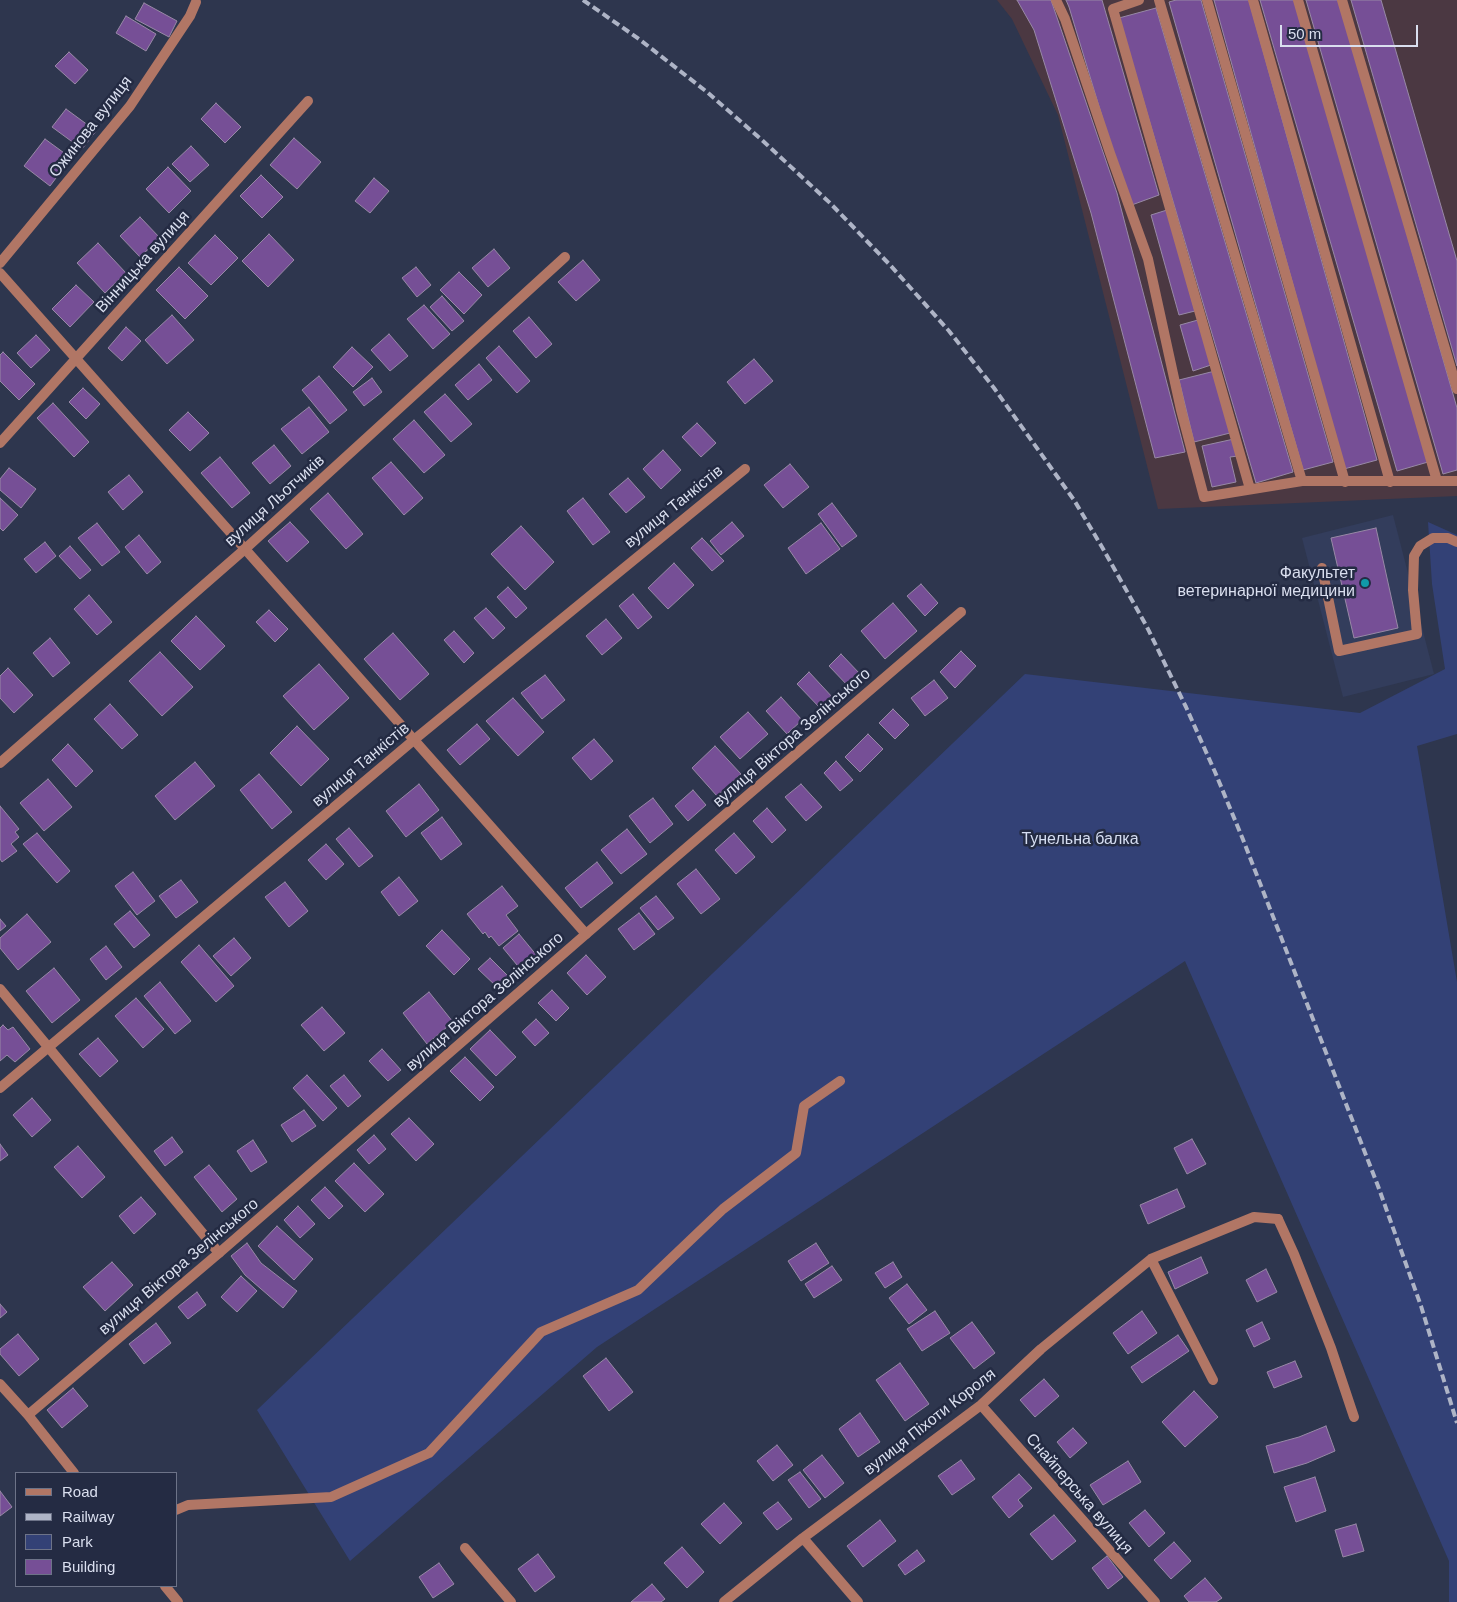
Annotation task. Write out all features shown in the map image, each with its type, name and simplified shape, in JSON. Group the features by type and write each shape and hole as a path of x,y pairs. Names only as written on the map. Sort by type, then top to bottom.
{"street":[{"path":"1056,0 1065,19 1148,259 1181,410 1204,497 1302,481 1457,481"},
{"path":"1139,0 1111,5 1250,489"},
{"path":"1159,0 1302,481"},
{"path":"1207,0 1346,482"},
{"path":"1253,0 1390,482"},
{"path":"1298,0 1437,481"},
{"path":"1342,0 1457,389"},
{"name":"Ожинова вулиця","path":"0,263 130,106 190,16 195,1"},
{"name":"Вінницька вулиця","path":"0,443 308,101"},
{"name":"вулиця Льотчиків","path":"0,763 245,549 565,257"},
{"path":"0,273 586,934"},
{"name":"вулиця Танкістів","path":"0,1088 415,739 745,469"},
{"path":"1322,568 1339,651 1417,634 1413,590 1414,556 1420,546 1433,538 1448,538 1457,542"},
{"name":"вулиця Віктора Зелінського","path":"28,1415 219,1253 961,612"},
{"path":"0,989 219,1253"},
{"path":"178,1509 188,1505 331,1497 429,1453 541,1332 638,1290 724,1209 796,1153 804,1106 840,1081"},
{"name":"вулиця Піхоти Короля","path":"724,1602 804,1538 981,1405 1042,1349 1151,1259 1254,1217 1278,1219 1331,1348 1354,1417"},
{"path":"1151,1259 1213,1380"},
{"path":"0,1384 28,1415 73,1472"},
{"name":"Снайперська вулиця","path":"981,1405 1155,1602"},
{"path":"804,1538 858,1602"},
{"path":"465,1548 511,1602"},
{"path":"165,1587 178,1602"}],"shaded area":[{"path":"997,0 1457,0 1457,496 1158,509 1058,115 1012,19"},
{"path":"1393,515 1434,674 1343,697 1302,538"}],"green space":[{"name":"Тунельна балка","path":"1428,522 1457,535 1457,734 1417,746 1457,982 1457,1602 1449,1602 1449,1561 1185,961 597,1347 350,1561 257,1410 1025,674 1360,713 1445,669 1432,584"}],"building":[{"path":"1017,0 1051,0 1117,193 1185,452 1155,458 1091,213 1034,30"},
{"path":"1066,0 1102,0 1159,195 1129,206"},
{"path":"1176,0 1201,0 1333,462 1303,470 1169,2"},
{"path":"1214,0 1249,0 1377,460 1344,469"},
{"path":"1260,0 1294,0 1428,462 1397,471"},
{"path":"1306,0 1340,0 1457,408 1457,470 1443,474"},
{"path":"1351,0 1381,0 1457,261 1457,366"},
{"path":"144,3 177,21 169,37 135,19"},
{"path":"1156,8 1293,472 1256,483 1119,18"},
{"path":"126,16 156,34 146,51 116,33"},
{"path":"69,52 88,70 75,84 55,66"},
{"path":"216,103 241,127 225,143 201,119"},
{"path":"66,109 96,131 82,149 52,127"},
{"path":"294,138 321,162 297,189 270,165"},
{"path":"45,139 71,158 50,186 24,166"},
{"path":"191,146 209,165 190,182 172,164"},
{"path":"168,167 191,191 169,213 146,189"},
{"path":"261,175 283,197 262,218 240,196"},
{"path":"374,178 389,191 370,213 355,201"},
{"path":"1167,210 1195,311 1179,315 1151,215"},
{"path":"140,217 160,238 140,257 120,236"},
{"path":"269,234 294,260 268,287 242,261"},
{"path":"215,235 238,258 211,285 188,263"},
{"path":"98,243 126,273 105,293 77,263"},
{"path":"494,249 510,268 488,287 472,268"},
{"path":"583,260 600,280 576,301 558,282"},
{"path":"179,267 208,296 185,319 156,290"},
{"path":"416,267 431,285 417,297 402,278"},
{"path":"459,272 482,295 464,314 440,290"},
{"path":"76,285 94,302 70,327 52,309"},
{"path":"442,296 464,321 452,331 430,307"},
{"path":"424,305 450,334 433,349 407,319"},
{"path":"172,315 194,340 167,364 145,340"},
{"path":"529,317 552,344 536,358 513,331"},
{"path":"1198,320 1211,365 1193,371 1180,325"},
{"path":"126,327 141,341 122,361 108,348"},
{"path":"389,334 408,356 390,371 371,350"},
{"path":"36,335 50,350 31,368 17,353"},
{"path":"499,346 530,381 517,393 486,358"},
{"path":"352,347 373,367 353,387 333,367"},
{"path":"3,352 35,384 19,400 0,381 0,355"},
{"path":"754,359 773,381 745,404 727,382"},
{"path":"479,364 492,380 468,400 455,385"},
{"path":"1215,371 1230,433 1194,442 1179,380"},
{"path":"319,376 347,410 330,424 302,390"},
{"path":"372,378 382,392 364,406 353,392"},
{"path":"83,388 100,404 86,419 69,402"},
{"path":"445,394 472,424 451,442 424,412"},
{"path":"53,403 89,442 74,457 37,418"},
{"path":"309,407 329,432 302,454 281,429"},
{"path":"188,412 209,433 190,451 169,430"},
{"path":"414,420 445,455 424,473 393,439"},
{"path":"697,423 716,443 701,457 682,437"},
{"path":"1234,439 1238,456 1230,457 1236,482 1212,487 1202,446"},
{"path":"274,445 291,466 270,484 252,463"},
{"path":"663,450 681,470 661,489 643,469"},
{"path":"220,457 250,493 232,508 201,473"},
{"path":"391,462 423,498 404,515 372,478"},
{"path":"790,464 809,487 783,508 764,485"},
{"path":"9,468 36,489 21,508 0,490 0,479"},
{"path":"129,475 143,492 123,510 108,492"},
{"path":"628,478 645,497 626,513 609,494"},
{"path":"328,493 363,534 346,549 310,509"},
{"path":"0,498 18,515 3,531 0,528"},
{"path":"583,498 610,532 593,545 567,511"},
{"path":"832,503 857,536 842,547 818,514"},
{"path":"290,522 309,542 287,562 268,541"},
{"path":"732,522 744,536 721,555 710,541"},
{"path":"97,523 120,552 102,566 78,538"},
{"path":"821,523 840,549 806,574 788,548"},
{"path":"521,526 554,562 525,590 491,554"},
{"name":"Факультет ветеринарної медицини","path":"1376,528 1398,628 1354,638 1331,538"},
{"path":"139,535 161,562 147,574 125,547"},
{"path":"702,538 724,561 712,571 691,548"},
{"path":"45,542 56,556 36,573 24,559"},
{"path":"70,546 91,570 80,579 59,556"},
{"path":"674,563 694,585 668,609 648,588"},
{"path":"921,584 938,603 925,616 907,596"},
{"path":"508,587 527,608 516,618 497,597"},
{"path":"633,594 652,617 638,629 619,606"},
{"path":"89,595 112,622 97,635 74,609"},
{"path":"893,603 917,631 885,659 861,631"},
{"path":"486,608 505,628 493,639 474,618"},
{"path":"269,610 288,629 275,642 256,622"},
{"path":"196,616 225,646 200,670 171,641"},
{"path":"606,619 622,638 602,655 586,636"},
{"path":"454,631 474,653 464,663 444,640"},
{"path":"393,633 429,674 400,700 364,659"},
{"path":"50,638 70,663 53,677 33,653"},
{"path":"961,651 976,666 955,688 940,672"},
{"path":"160,652 193,687 162,716 129,681"},
{"path":"841,654 861,675 849,687 829,666"},
{"path":"319,664 349,698 314,730 283,696"},
{"path":"8,668 33,695 14,713 0,698 0,676"},
{"path":"809,672 834,699 822,710 797,684"},
{"path":"545,675 565,700 542,719 521,693"},
{"path":"934,680 948,698 925,716 911,698"},
{"path":"781,697 802,720 787,734 766,711"},
{"path":"513,698 544,732 518,756 486,721"},
{"path":"110,704 138,735 122,749 94,719"},
{"path":"893,709 909,725 895,739 879,723"},
{"path":"748,712 768,734 740,759 720,737"},
{"path":"477,724 490,739 460,765 447,750"},
{"path":"297,726 329,759 301,786 270,753"},
{"path":"868,734 883,749 860,772 845,757"},
{"path":"594,739 613,761 591,780 572,758"},
{"path":"68,744 93,771 76,787 52,760"},
{"path":"715,746 741,774 717,796 692,768"},
{"path":"836,761 853,780 840,791 824,773"},
{"path":"195,762 215,786 175,820 155,796"},
{"path":"259,774 292,812 272,829 240,790"},
{"path":"48,779 72,807 44,831 20,803"},
{"path":"419,784 439,810 406,837 386,811"},
{"path":"801,784 822,807 806,821 785,797"},
{"path":"693,790 706,805 688,821 675,806"},
{"path":"653,798 673,824 650,843 629,816"},
{"path":"0,806 19,829 15,832 19,837 11,844 17,851 2,862 0,859"},
{"path":"767,808 786,830 772,843 753,821"},
{"path":"442,817 462,844 441,860 421,833"},
{"path":"349,828 373,856 359,867 336,839"},
{"path":"627,829 647,854 621,874 601,850"},
{"path":"37,833 70,871 57,883 23,844"},
{"path":"734,833 755,857 736,874 715,850"},
{"path":"326,844 344,864 326,880 308,860"},
{"path":"597,862 613,883 581,908 565,888"},
{"path":"696,869 720,899 701,914 677,884"},
{"path":"133,872 155,901 137,915 115,886"},
{"path":"399,877 418,901 399,916 381,892"},
{"path":"181,880 198,902 176,918 159,896"},
{"path":"285,882 308,911 289,927 265,897"},
{"path":"502,886 518,906 506,915 518,931 499,946 491,936 489,938 485,932 483,934 467,914"},
{"path":"656,896 674,918 658,930 640,908"},
{"path":"130,911 150,935 134,948 114,924"},
{"path":"639,913 655,934 634,950 618,929"},
{"path":"27,914 51,942 18,970 0,948 0,938"},
{"path":"0,919 6,926 0,931"},
{"path":"442,930 470,959 454,975 426,946"},
{"path":"519,934 538,957 522,971 503,948"},
{"path":"234,938 251,958 231,976 213,956"},
{"path":"199,945 234,986 216,1002 181,962"},
{"path":"106,946 122,967 106,980 90,959"},
{"path":"586,955 606,977 587,995 567,973"},
{"path":"490,958 508,976 497,987 478,969"},
{"path":"54,968 80,1000 52,1023 26,991"},
{"path":"160,982 191,1021 175,1034 144,996"},
{"path":"552,990 569,1008 556,1021 538,1003"},
{"path":"429,992 453,1022 427,1044 403,1013"},
{"path":"136,998 164,1029 143,1048 115,1016"},
{"path":"322,1007 345,1033 324,1051 301,1025"},
{"path":"536,1019 549,1033 535,1046 522,1032"},
{"path":"3,1025 8,1030 13,1027 30,1049 15,1062 7,1055 0,1061 0,1028"},
{"path":"490,1030 516,1057 496,1076 470,1049"},
{"path":"98,1038 118,1061 100,1077 79,1054"},
{"path":"382,1049 401,1070 388,1081 369,1061"},
{"path":"465,1057 494,1087 480,1101 450,1071"},
{"path":"307,1075 337,1108 323,1121 293,1088"},
{"path":"344,1075 361,1096 348,1107 330,1086"},
{"path":"32,1098 51,1120 32,1137 13,1115"},
{"path":"304,1110 316,1126 292,1142 281,1125"},
{"path":"409,1118 434,1144 416,1161 391,1134"},
{"path":"374,1135 386,1149 369,1164 357,1150"},
{"path":"172,1137 183,1152 165,1166 154,1151"},
{"path":"1192,1139 1206,1164 1187,1174 1174,1148"},
{"path":"253,1140 267,1162 251,1172 237,1151"},
{"path":"0,1144 8,1155 0,1161"},
{"path":"78,1146 105,1177 82,1198 54,1167"},
{"path":"354,1163 384,1194 365,1212 335,1181"},
{"path":"209,1165 237,1199 222,1212 194,1177"},
{"path":"325,1187 343,1206 329,1219 311,1200"},
{"path":"1177,1189 1185,1207 1148,1224 1140,1205"},
{"path":"141,1197 156,1214 134,1234 119,1216"},
{"path":"298,1206 315,1224 300,1238 284,1220"},
{"path":"277,1226 313,1259 294,1280 258,1246"},
{"path":"247,1243 261,1263 297,1291 283,1308 245,1275 231,1256"},
{"path":"816,1243 829,1263 801,1281 788,1261"},
{"path":"1201,1257 1208,1273 1175,1289 1168,1272"},
{"path":"112,1262 133,1285 105,1311 83,1287"},
{"path":"893,1262 902,1277 885,1288 875,1273"},
{"path":"832,1266 842,1280 814,1298 805,1284"},
{"path":"1266,1269 1277,1292 1257,1302 1246,1280"},
{"path":"241,1276 257,1291 237,1312 221,1297"},
{"path":"907,1284 927,1310 909,1324 889,1298"},
{"path":"197,1292 206,1305 188,1319 178,1307"},
{"path":"0,1304 7,1312 0,1318"},
{"path":"935,1311 950,1333 922,1351 907,1329"},
{"path":"1142,1311 1157,1333 1128,1354 1113,1333"},
{"path":"972,1322 995,1353 974,1369 950,1338"},
{"path":"1262,1322 1270,1339 1254,1347 1246,1330"},
{"path":"156,1323 171,1343 144,1364 129,1344"},
{"path":"18,1334 39,1359 19,1376 0,1354 0,1349"},
{"path":"1178,1335 1189,1351 1142,1383 1131,1367"},
{"path":"606,1358 633,1392 609,1411 583,1376"},
{"path":"1295,1361 1302,1377 1274,1388 1267,1372"},
{"path":"900,1363 929,1404 905,1421 876,1380"},
{"path":"1044,1379 1059,1396 1035,1417 1020,1400"},
{"path":"73,1388 88,1406 62,1428 47,1410"},
{"path":"1194,1391 1218,1417 1185,1447 1162,1422"},
{"path":"860,1413 880,1442 858,1457 839,1429"},
{"path":"1326,1426 1335,1451 1307,1463 1274,1473 1266,1446 1299,1437"},
{"path":"1073,1428 1087,1443 1070,1458 1057,1442"},
{"path":"777,1445 793,1465 773,1481 757,1461"},
{"path":"822,1455 844,1483 825,1498 803,1470"},
{"path":"961,1460 975,1479 952,1495 938,1476"},
{"path":"1128,1461 1141,1482 1103,1505 1090,1485"},
{"path":"800,1472 821,1499 809,1508 788,1480"},
{"path":"1019,1474 1032,1488 1018,1500 1023,1506 1009,1518 992,1497"},
{"path":"1315,1477 1326,1511 1296,1522 1284,1487"},
{"path":"0,1491 12,1507 0,1516"},
{"path":"778,1502 792,1519 777,1530 763,1513"},
{"path":"724,1503 742,1523 720,1544 701,1524"},
{"path":"1145,1510 1165,1533 1149,1547 1129,1523"},
{"path":"1054,1515 1076,1541 1052,1560 1030,1534"},
{"path":"880,1520 896,1541 863,1567 847,1546"},
{"path":"1356,1524 1364,1551 1343,1557 1335,1530"},
{"path":"1174,1542 1191,1561 1171,1579 1154,1560"},
{"path":"682,1547 704,1572 687,1588 664,1563"},
{"path":"917,1550 925,1561 905,1575 898,1565"},
{"path":"538,1554 555,1577 535,1592 518,1569"},
{"path":"1107,1556 1123,1577 1108,1589 1092,1568"},
{"path":"439,1563 454,1584 433,1598 419,1577"},
{"path":"1205,1578 1222,1598 1216,1602 1189,1602 1184,1596"},
{"path":"652,1584 665,1599 661,1602 631,1602"}],"railway":[{"path":"583,0 639,39 707,92 830,203 891,266 949,331 994,388 1074,500 1147,627 1186,707 1242,837 1378,1186 1421,1306 1457,1423"}],"place":[{"name":"Факультет ветеринарної медицини","path":"1365,583"}]}
